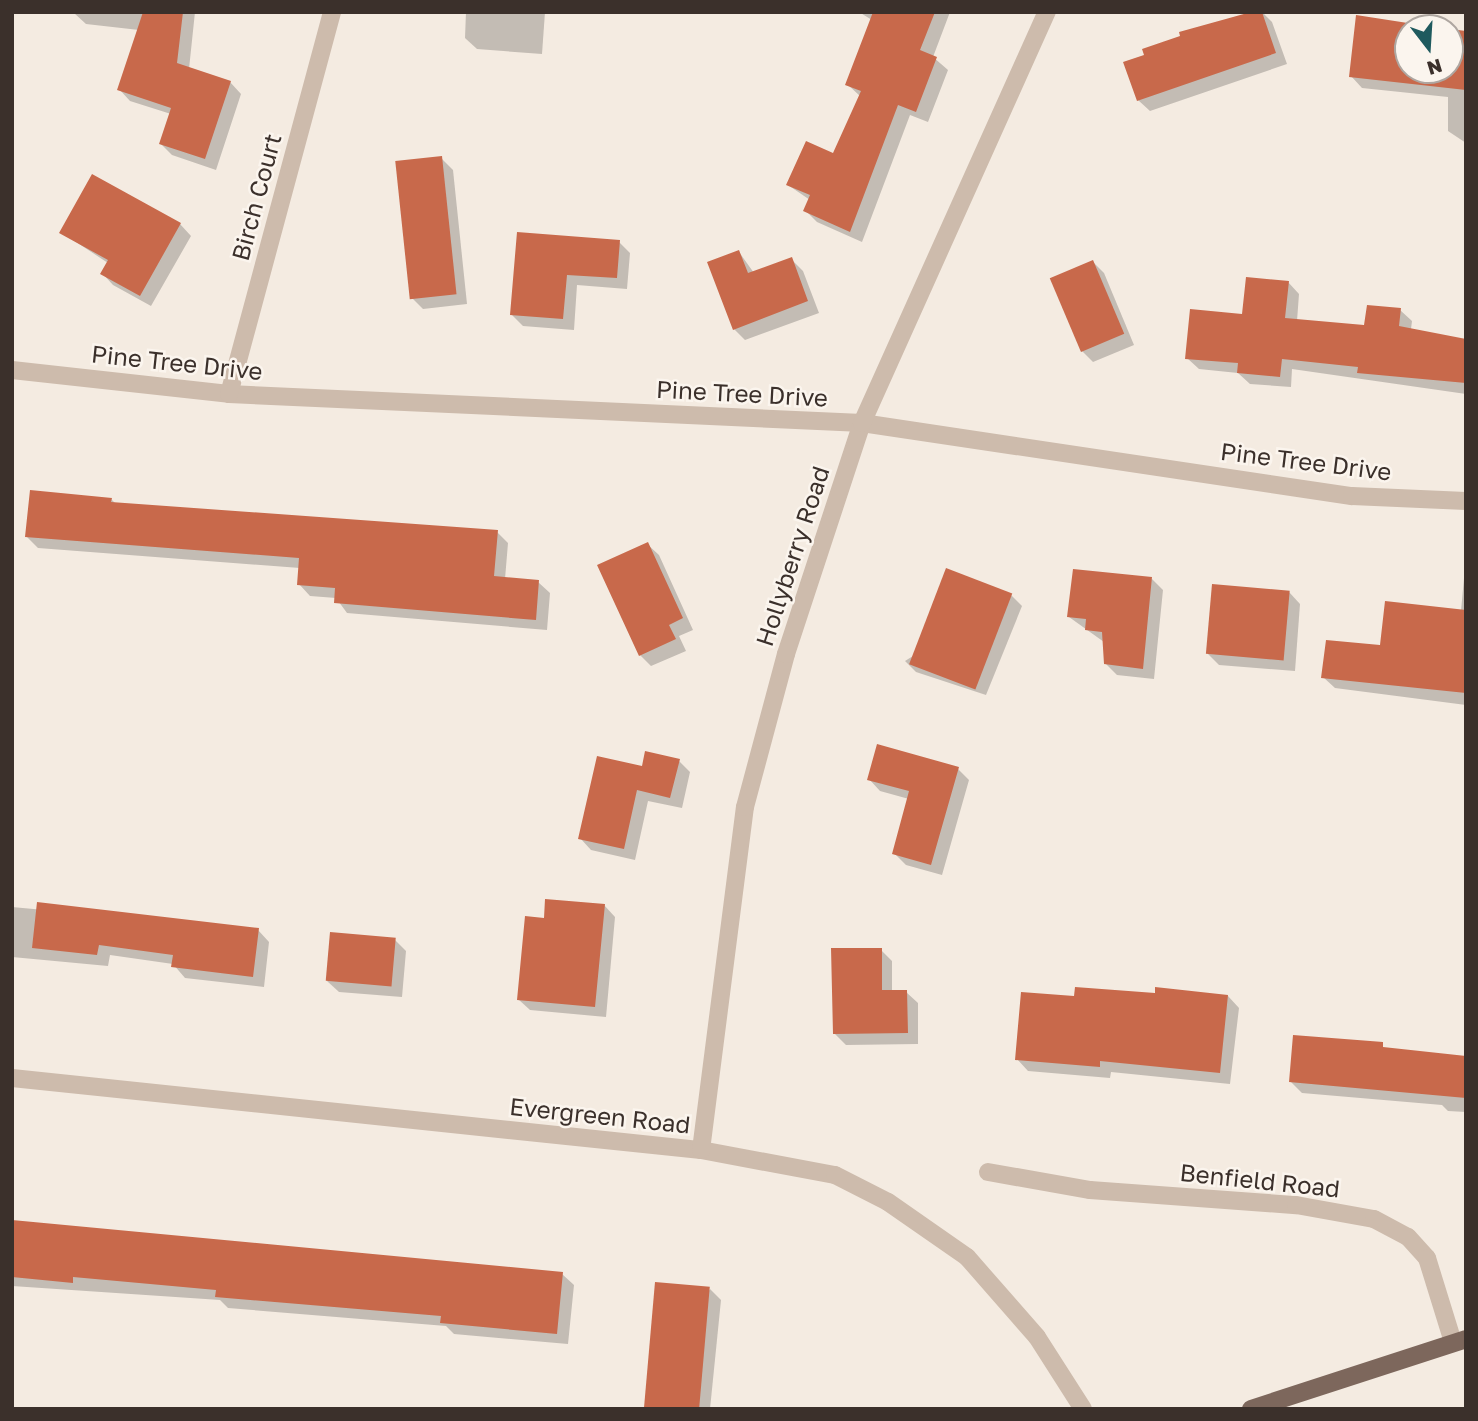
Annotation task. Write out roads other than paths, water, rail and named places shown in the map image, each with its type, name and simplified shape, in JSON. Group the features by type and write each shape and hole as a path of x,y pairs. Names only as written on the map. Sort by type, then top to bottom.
{"main road":[{"name":"Benfield Road","path":"1251,1409 1460,1340"}],"street":[{"name":"Birch Court","path":"229,394 332,12"},
{"name":"Hollyberry Road","path":"701,1150 745,807 790,641 862,423 1047,12"},
{"name":"Pine Tree Drive","path":"12,370 229,394 862,423 1352,496 1466,501"},
{"name":"Evergreen Road","path":"12,1078 701,1150 835,1175 936,1232 1003,1293 1083,1409"},
{"name":"Benfield Road","path":"988,1172 1090,1190 1296,1205 1374,1219 1408,1237 1427,1258 1460,1340"}]}
